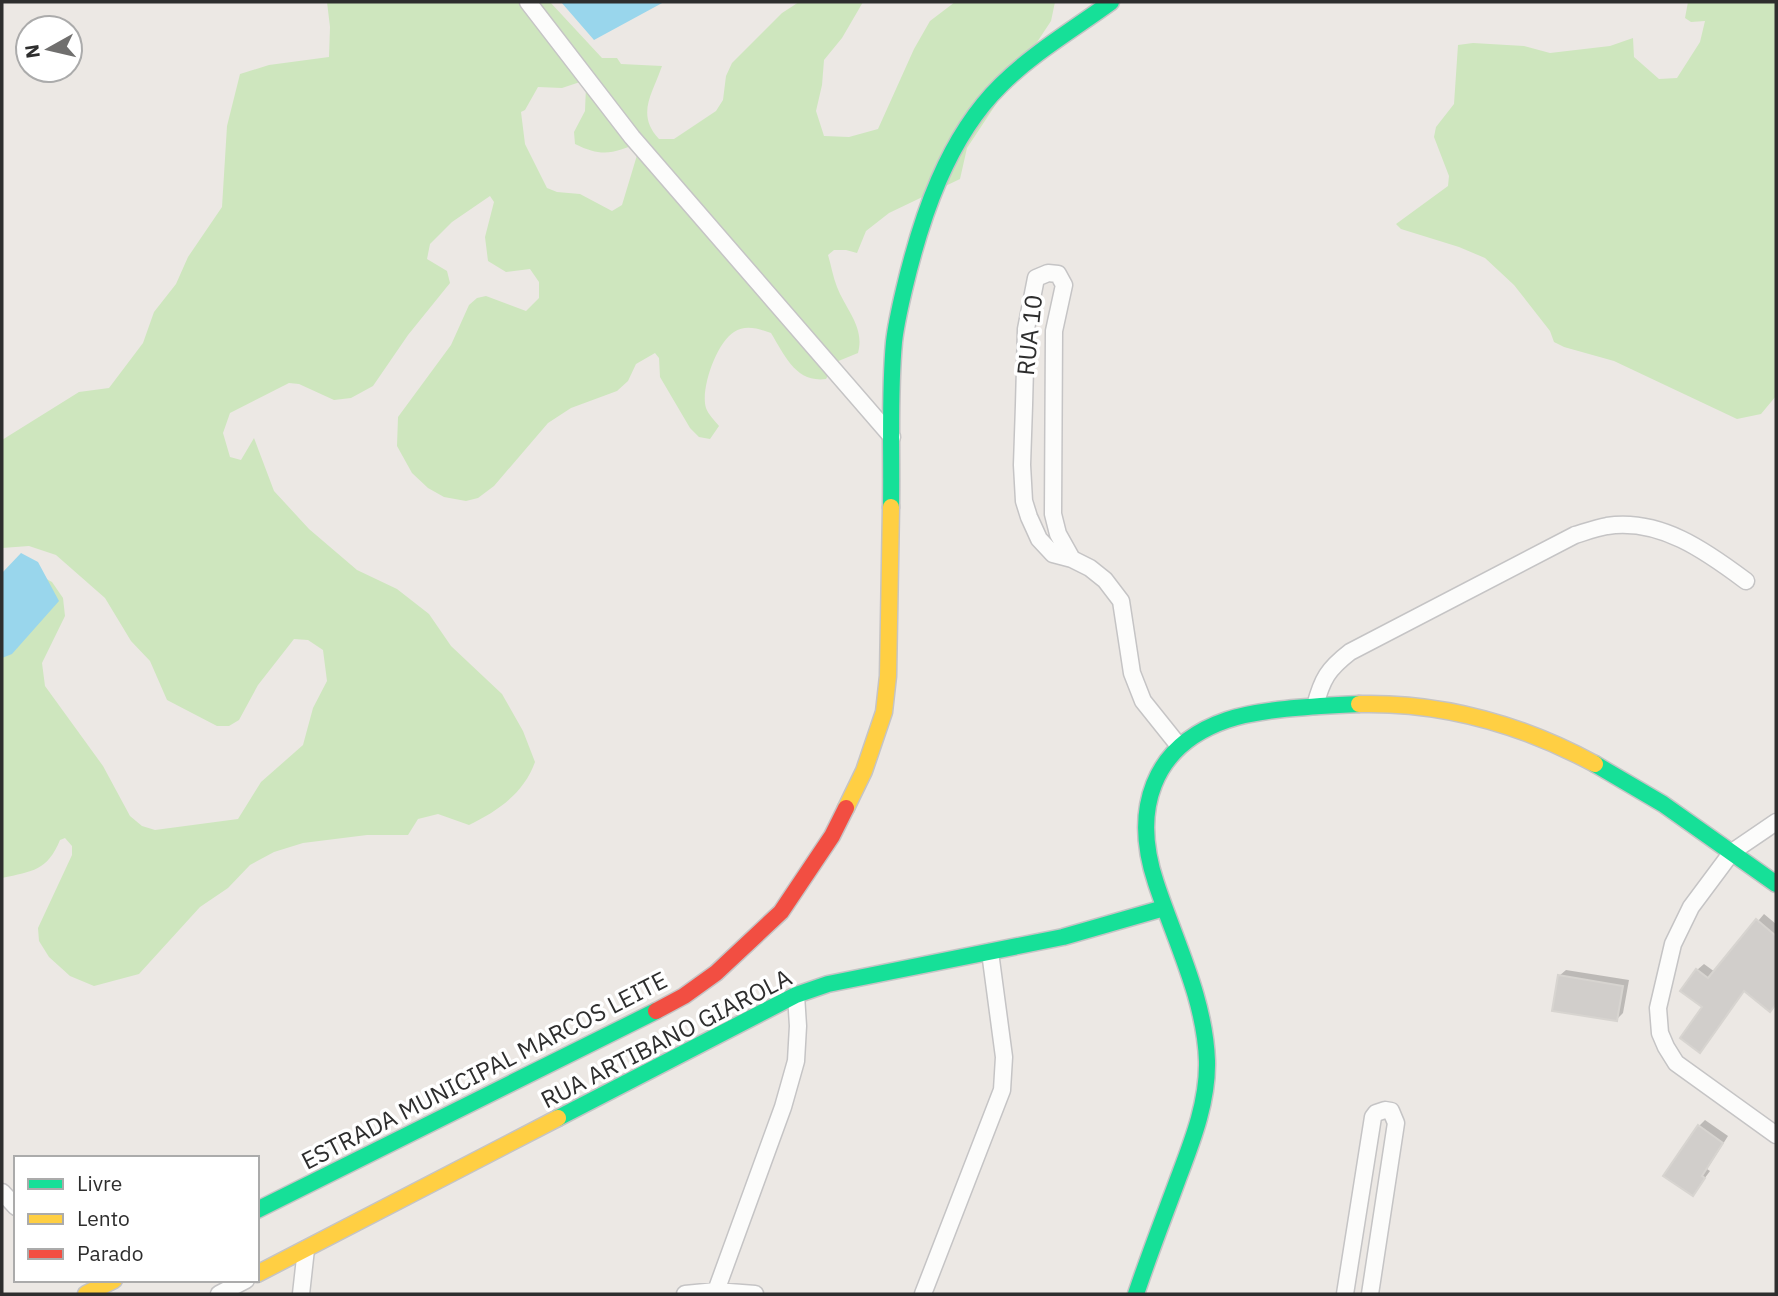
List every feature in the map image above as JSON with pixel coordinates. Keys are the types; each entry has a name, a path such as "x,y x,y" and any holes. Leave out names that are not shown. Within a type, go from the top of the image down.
{"street":[{"path":"528,2 632,137 892,437"},
{"name":"ESTRADA MUNICIPAL MARCOS LEITE","path":"259,1209 684,996 716,973 782,912 832,836 864,771 884,712 888,676 894,341 912,256 945,169 973,119 1000,86 1111,2"},
{"name":"RUA 10","path":"1072,559 1058,534 1053,514 1054,331 1064,285 1058,274 1048,273 1037,278 1027,329 1024,501 1039,539 1053,554 1072,559 1105,580 1121,601 1132,673 1143,701 1179,746"},
{"path":"1029,517 1053,514"},
{"path":"1315,706 1321,683 1332,666 1350,652 1575,535 1608,526 1636,526 1664,532 1708,553 1746,581"},
{"path":"1136,1294 1195,1129 1205,1087 1207,1048 1198,1003 1152,874 1146,843 1146,810 1156,778 1179,746 1200,732 1227,720 1315,706 1376,704 1451,710 1527,732 1577,752 1637,786 1776,884"},
{"path":"1776,821 1732,852 1691,906 1673,944 1658,1008 1660,1033 1676,1063 1776,1135"},
{"name":"RUA ARTIBANO GIAROLA","path":"259,1273 796,995 828,984 1063,937 1164,908"},
{"path":"923,1294 1002,1090 1004,1057 990,952"},
{"path":"716,1291 783,1107 796,1061 799,1026 796,995"},
{"path":"1345,1294 1373,1117 1385,1110 1391,1111 1396,1123 1370,1294"},
{"path":"2,1192 14,1205"},
{"path":"301,1294 306,1249"},
{"path":"87,1288 107,1282"},
{"path":"219,1294 242,1282"},
{"path":"685,1294 716,1291 755,1294"}],"green space":[{"path":"327,2 550,2 602,58 617,58 621,64 662,66 648,104 648,121 659,139 674,139 716,111 723,100 726,76 732,63 782,13 799,2 863,2 842,38 824,60 816,111 824,136 849,137 878,129 914,49 930,21 955,2 1055,2 1051,21 967,148 960,179 889,213 866,231 857,253 834,250 828,255 837,287 857,327 858,353 836,362 826,379 816,379 807,377 792,366 771,333 748,328 734,332 716,355 705,390 706,408 719,426 710,439 699,437 690,428 660,377 659,358 655,353 636,364 628,381 617,391 571,408 548,423 494,486 478,498 466,501 444,497 428,488 412,473 397,446 398,417 451,345 469,305 477,298 486,296 526,311 539,298 539,282 530,269 506,272 488,261 485,237 494,202 490,196 452,222 430,244 427,259 447,271 450,283 408,335 373,386 351,398 334,400 299,384 289,383 230,413 223,433 230,457 241,460 254,438 274,491 309,529 357,570 397,589 429,614 451,646 502,694 523,731 535,762 524,783 509,800 469,825 438,814 418,819 408,835 367,835 303,843 274,852 250,865 228,888 200,907 139,974 94,986 70,976 49,957 39,941 38,928 72,855 72,846 65,838 60,840 50,858 38,868 2,878 2,597 43,577 52,582 63,598 65,616 42,663 45,686 103,766 130,816 142,826 155,830 238,819 261,782 303,745 313,708 327,681 323,650 308,640 294,639 258,685 239,720 229,726 217,726 167,700 150,661 131,641 105,598 56,555 29,546 2,548 2,440 79,392 109,388 143,343 154,312 176,284 188,257 222,207 227,126 240,74 269,65 329,57","holes":["583,81 586,86 585,111 574,132 575,144 593,151 608,152 641,142 622,205 612,211 580,194 557,192 547,188 525,144 521,112 525,110 538,87 562,88"]},
{"path":"1688,2 1776,2 1776,396 1761,414 1737,419 1614,361 1554,342 1550,331 1514,285 1485,258 1401,229 1396,224 1448,186 1449,176 1434,137 1436,127 1454,104 1458,45 1473,43 1524,46 1550,53 1610,46 1633,38 1634,57 1659,79 1677,78 1700,42 1705,21 1691,22 1685,18"}],"water":[{"path":"561,2 664,2 594,40"},
{"path":"21,553 38,562 59,601 12,654 2,658 2,573"}],"building":[{"path":"1756,919 1776,936 1776,1004 1770,1012 1744,991 1700,1053 1680,1038 1702,1007 1680,991 1696,969 1708,978"},
{"path":"1558,975 1623,986 1617,1021 1552,1011"},
{"path":"1698,1125 1723,1143 1693,1196 1663,1176"}],"traffic: fast":[{"path":"891,507 895,335 911,263 939,180 965,129 1001,85 1040,52 1111,2"},
{"path":"1136,1294 1194,1136 1207,1076 1201,1015 1149,856 1146,831 1154,784 1165,764 1180,746 1227,720 1274,710 1359,704"},
{"path":"1595,764 1663,804 1776,884"},
{"path":"558,1118 796,995 828,984 1063,937 1164,908"},
{"path":"259,1209 656,1011"}],"traffic: slow":[{"path":"846,808 864,771 884,712 888,676 891,507"},
{"path":"1359,704 1421,707 1481,718 1539,737 1595,764"},
{"path":"259,1273 558,1118"},
{"path":"86,1294 110,1282"}],"traffic: jam":[{"path":"656,1011 684,996 716,973 781,912 832,836 846,808"}]}
